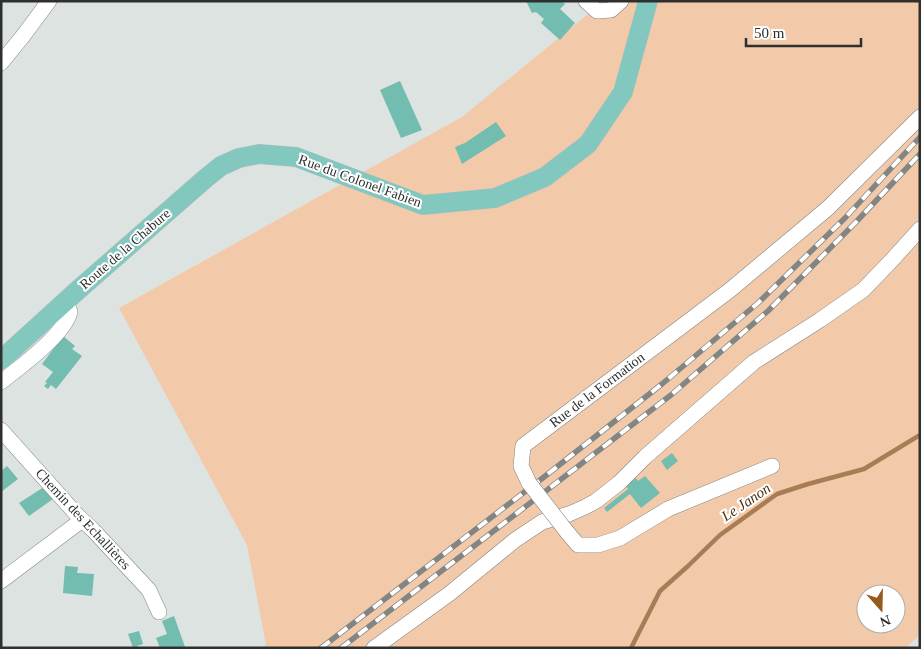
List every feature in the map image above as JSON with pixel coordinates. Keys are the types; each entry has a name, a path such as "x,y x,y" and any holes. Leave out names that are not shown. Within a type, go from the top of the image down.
{"main road":[{"name":"Rue du Colonel Fabien","path":"259,154 296,157 423,205 495,198 545,177 588,144 623,92 648,1"},
{"name":"Route de la Chabure","path":"1,360 221,166 238,158 259,154"}],"street":[{"path":"1,62 49,1"},
{"path":"586,1 597,11 611,10 621,1"},
{"name":"Rue de la Formation","path":"772,466 668,510 620,538 598,546 578,545 529,483 521,466 523,446 730,290 828,208 920,117"},
{"path":"374,648 450,594 515,540 542,522 570,514 596,501 619,483 645,457 754,362 863,290 920,229"},
{"path":"1,382 43,348 66,322 70,312 64,303"},
{"name":"Chemin des Echallières","path":"1,430 82,520 149,590 159,612"},
{"path":"1,581 82,520"}],"shaded area":[{"path":"604,1 920,1 920,635 905,648 264,648 266,645 247,545 119,308 462,117"}],"building":[{"path":"526,1 562,1 565,4 560,9 575,23 560,40 541,23 544,19 536,12 532,13"},
{"path":"400,81 422,130 401,138 380,90"},
{"path":"496,122 506,136 462,164 455,147 465,143"},
{"path":"63,336 75,346 72,349 82,356 56,389 51,385 48,389 44,386 47,383 45,382 53,372 42,364"},
{"path":"672,453 678,461 667,470 661,461"},
{"path":"7,466 18,479 1,492 1,471"},
{"path":"645,476 660,493 641,508 630,494 607,512 604,508 628,489 626,486 636,478 638,481"},
{"path":"44,487 53,499 29,516 19,503"},
{"path":"65,566 78,567 77,573 94,574 92,596 63,593"},
{"path":"174,616 185,647 160,648 156,638 167,634 162,621"},
{"path":"139,631 143,644 133,648 128,634"}],"waterway":[{"name":"Le Janon","path":"631,648 660,591 720,535 777,494 864,469 920,435"}],"railway":[{"path":"321,648 662,384 758,303 845,218 920,137"},
{"path":"341,648 671,395 768,311 920,154"}]}
